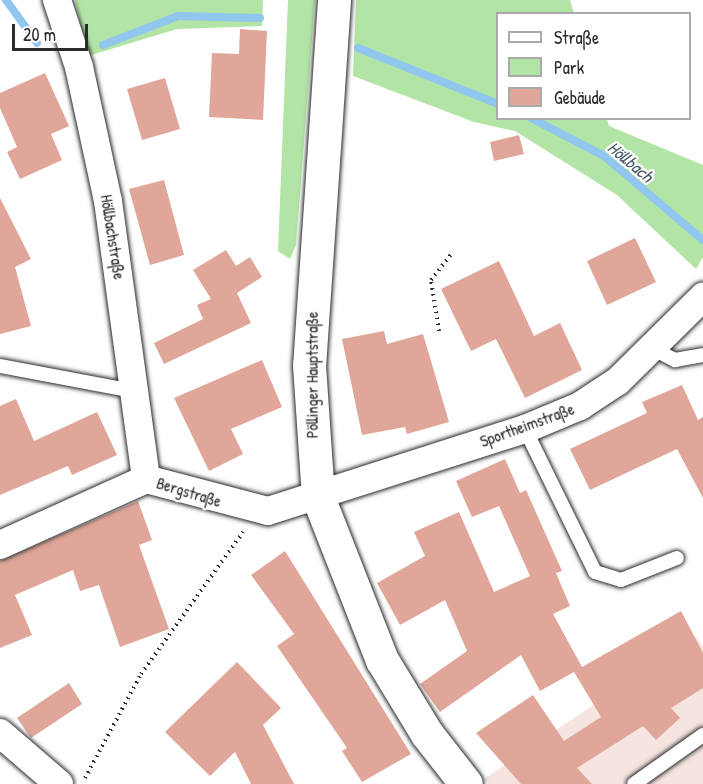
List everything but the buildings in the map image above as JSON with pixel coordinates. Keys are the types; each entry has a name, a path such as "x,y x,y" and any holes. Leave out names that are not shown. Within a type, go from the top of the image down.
{"street":[{"name":"Höllbachstraße","path":"57,0 99,154 146,479"},
{"name":"Pöllinger Hauptstraße","path":"334,0 309,365 318,496 382,660 427,734 466,784"},
{"name":"Sportheimstraße","path":"318,496 525,429 601,393 654,349 703,297"},
{"name":"Bergstraße","path":"0,545 146,479 257,511 318,496"},
{"path":"0,733 59,784"}],"lane":[{"path":"654,349 675,360 703,355"},
{"path":"0,366 134,391"},
{"path":"525,429 594,573 621,580 677,558"},
{"path":"634,784 703,735"}],"path":[{"path":"439,331 431,280 452,253"},
{"path":"82,784 141,674 257,511"}],"shaded area":[{"path":"695,636 703,647 703,784 489,784 484,779"}],"green space":[{"path":"75,0 263,0 262,26 177,29 88,56"},
{"path":"288,0 315,0 296,245 290,259 278,251"},
{"path":"356,0 570,0 574,12 496,12 496,120 607,120 609,126 703,165 703,257 696,269 617,195 515,131 474,122 353,76"}],"waterway":[{"name":"Höllbach","path":"6,0 37,43"},
{"name":"Höllbach","path":"103,45 178,16 260,18"},
{"name":"Höllbach","path":"358,48 496,103"},
{"name":"Höllbach","path":"535,120 604,156 703,240"}]}
